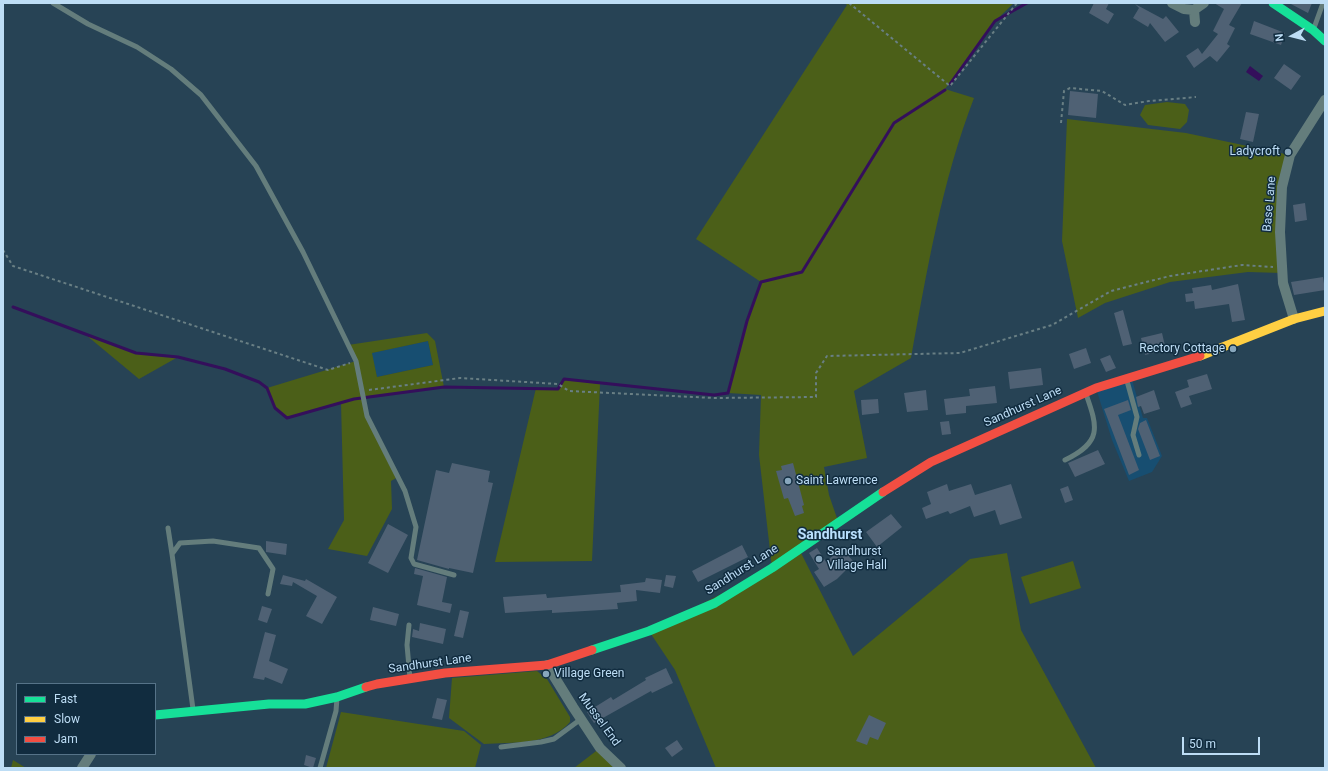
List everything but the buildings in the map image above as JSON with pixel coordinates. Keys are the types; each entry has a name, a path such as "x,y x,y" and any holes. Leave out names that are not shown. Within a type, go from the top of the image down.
{"street":[{"path":"1172,3 1184,9 1194,10 1204,3"},
{"path":"1273,3 1313,30 1325,41"},
{"path":"1194,10 1195,22"},
{"name":"Base Lane","path":"1294,319 1283,283 1280,232 1282,187 1290,155 1325,100"},
{"name":"Sandhurst Lane","path":"156,715 193,710 269,704 305,704 337,697 377,684 445,673 548,665 649,631 715,603 772,568 869,501 931,462 1085,393 1126,378 1201,356 1294,319 1325,311"},
{"name":"Mussel End","path":"548,665 600,748 621,768"},
{"path":"82,768 90,755"}],"lane":[{"path":"53,3 88,24 137,47 171,69 201,95 256,166 303,252 356,361 367,416 405,491 416,527 410,558 414,564 454,575"},
{"path":"1313,30 1323,3"},
{"path":"1126,378 1137,417 1133,435 1139,455"},
{"path":"1065,460 1082,451 1090,444 1095,420 1085,393"},
{"path":"168,528 193,710"},
{"path":"172,554 180,543 213,540 259,548 273,569 268,594"},
{"path":"409,625 407,645 411,679"},
{"path":"320,768 336,711 337,697"},
{"path":"501,747 554,739 581,719"}],"path":[{"path":"849,3 950,86 1017,3"},
{"path":"1061,123 1064,91 1070,88 1102,91 1125,105 1149,100 1196,97"},
{"path":"3,250 14,266 328,370 356,361"},
{"path":"363,390 460,378 558,384 569,391 714,398 816,398 816,373 827,356 960,353 1052,324 1111,291 1170,276 1242,265 1282,267"}],"shaded area":[{"path":"1250,66 1263,76 1259,81 1246,72"},
{"path":"428,341 433,365 377,377 371,353"},
{"path":"1131,376 1143,418 1147,418 1162,456 1152,472 1129,481 1112,440 1096,388"}],"green space":[{"path":"844,3 1014,3 995,21 945,89 974,98 953,161 936,226 911,358 854,391 867,458 824,467 829,495 838,521 799,549 853,656 970,559 1007,553 1021,630 1096,768 716,768 675,670 649,631 772,568 759,455 761,395 728,393 747,321 761,282 696,239 847,5"},
{"path":"1167,102 1185,104 1189,110 1187,122 1180,129 1148,125 1140,115 1145,105"},
{"path":"1067,119 1186,133 1290,155 1282,187 1282,273 1248,272 1170,282 1105,303 1078,318 1062,241"},
{"path":"427,333 435,341 444,387 365,398 367,416 398,477 391,481 392,509 367,556 328,549 344,520 341,403 287,418 275,408 267,388 356,361 348,345","holes":["428,341 433,365 377,377 372,353"]},
{"path":"86,335 136,353 178,357 139,379"},
{"path":"564,379 600,384 592,561 495,562 536,388 558,389"},
{"path":"1073,561 1081,588 1030,604 1021,577"},
{"path":"537,671 547,679 570,717 570,722 561,730 552,735 530,741 484,744 449,718 452,678"},
{"path":"341,712 464,731 481,745 475,768 326,768"},
{"path":"600,748 621,768 574,768"},
{"path":"13,760 26,768 11,768"}],"waterway":[{"path":"950,84 995,21 1027,3"},
{"path":"13,307 136,353 178,357 225,369 259,382 267,388 275,408 287,418 354,399 444,387 558,389 564,379 714,395 728,393 747,321 761,282 802,272 894,123 945,90"}],"traffic: fast":[{"path":"1273,3 1313,30 1325,41"},
{"path":"592,650 649,631 715,603 772,568 883,492"},
{"path":"156,715 269,704 305,704 337,697 366,687"}],"traffic: slow":[{"path":"1200,356 1294,319 1325,311"}],"traffic: jam":[{"path":"883,492 931,462 1096,388 1200,356"},
{"path":"366,687 445,673 547,665 592,650"}],"place":[{"name":"Ladycroft","path":"1288,152"},
{"name":"Rectory Cottage","path":"1233,349"},
{"name":"Saint Lawrence","path":"788,481"},
{"name":"Sandhurst Village Hall","path":"819,559"},
{"name":"Village Green","path":"546,674"}],"district":[{"name":"Sandhurst","path":"830,535"}]}
